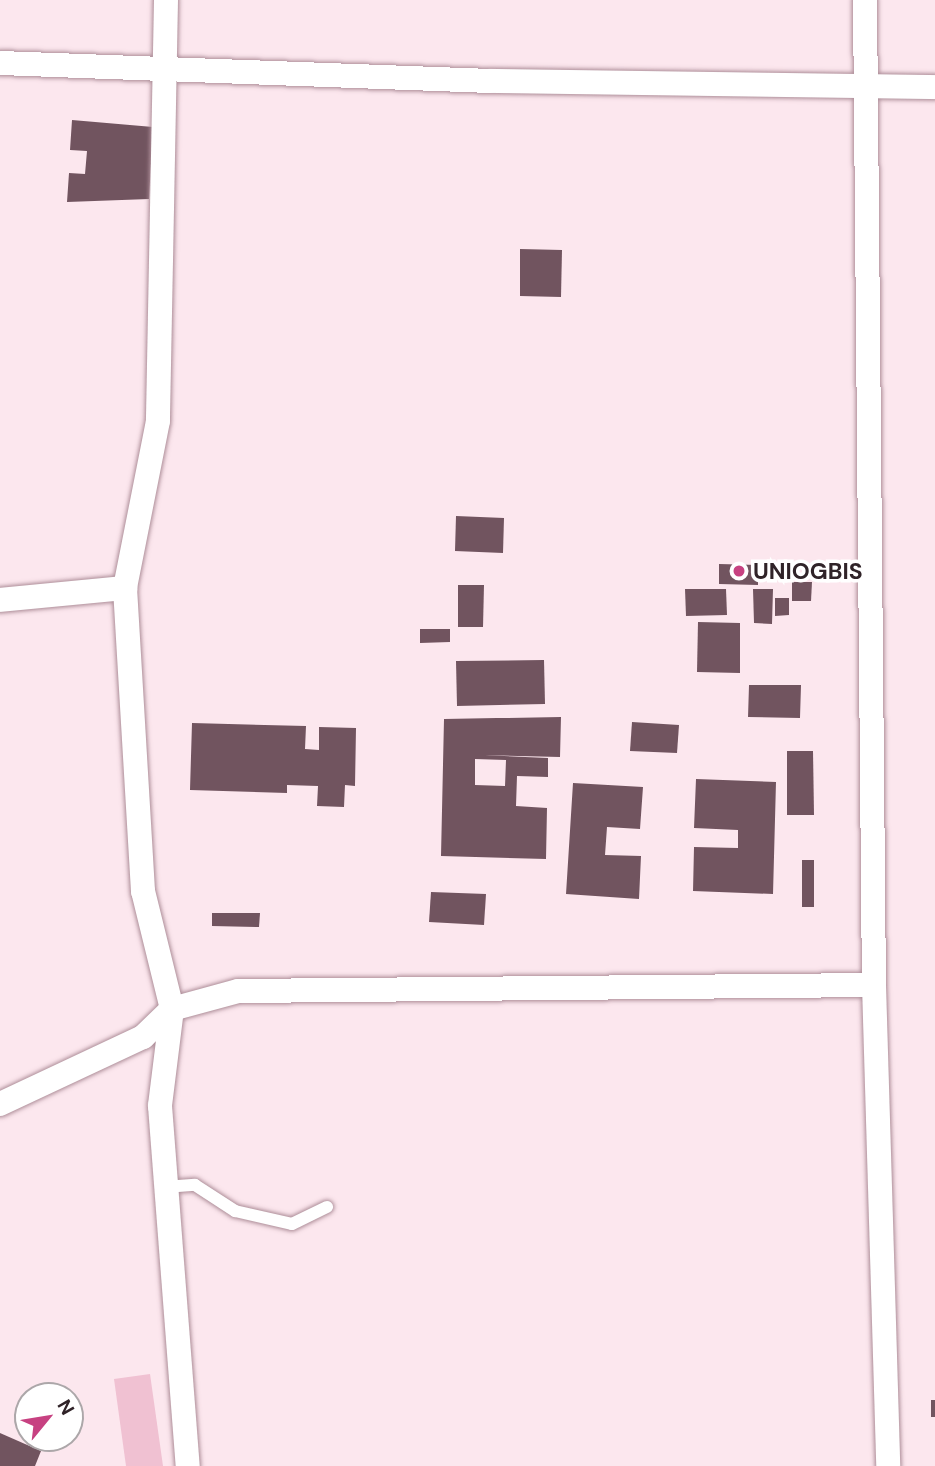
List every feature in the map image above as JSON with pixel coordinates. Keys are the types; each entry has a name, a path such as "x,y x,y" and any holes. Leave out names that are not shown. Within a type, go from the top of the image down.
{"street":[{"path":"166,0 168,66 158,421 125,588 143,891 172,1009 160,1107 163,1187 188,1466"},
{"path":"866,0 874,985 888,1466"},
{"path":"0,63 168,66 866,91 935,87"},
{"path":"0,600 125,588"},
{"path":"0,1104 143,1037 172,1009 238,991 874,985"}],"lane":[{"path":"163,1187 195,1185 235,1211 292,1224 327,1207"}],"shaded area":[{"path":"150,1374 163,1466 126,1466 114,1379"}],"building":[{"path":"72,120 153,127 149,199 67,202 69,173 85,174 87,151 70,150"},
{"path":"520,249 562,250 561,297 520,296"},
{"path":"456,516 504,518 503,553 455,551"},
{"path":"719,564 758,565 758,585 719,584"},
{"path":"792,582 812,582 811,601 792,601"},
{"path":"458,585 484,585 483,627 458,627"},
{"path":"685,589 726,589 727,615 686,616"},
{"path":"753,589 773,589 772,624 754,623"},
{"path":"775,598 789,598 789,615 775,616"},
{"path":"698,622 740,623 740,673 697,672"},
{"path":"420,629 450,629 450,642 420,643"},
{"path":"544,660 545,704 457,706 456,661"},
{"path":"749,685 801,685 800,718 748,717"},
{"path":"561,717 560,757 479,755 548,758 548,777 517,776 516,806 547,808 546,859 441,856 444,719","holes":["475,759 506,760 505,786 475,785"]},
{"path":"632,722 679,725 677,753 630,751"},
{"path":"192,723 306,726 305,749 319,750 319,727 356,728 355,786 345,785 344,807 317,806 318,786 287,785 287,793 190,790"},
{"path":"787,751 813,751 814,815 787,815"},
{"path":"696,779 776,782 773,894 693,891 694,847 738,848 738,830 694,828"},
{"path":"573,783 643,787 640,829 607,827 605,855 641,856 639,899 566,894"},
{"path":"802,860 814,860 814,907 802,907"},
{"path":"431,892 486,894 484,925 429,922"},
{"path":"212,913 260,913 259,927 212,926"},
{"path":"931,1400 935,1400 935,1417 931,1417"},
{"path":"0,1433 14,1439 14,1452 41,1452 35,1466 0,1466"}],"place":[{"name":"UNIOGBIS","path":"739,571"}]}
